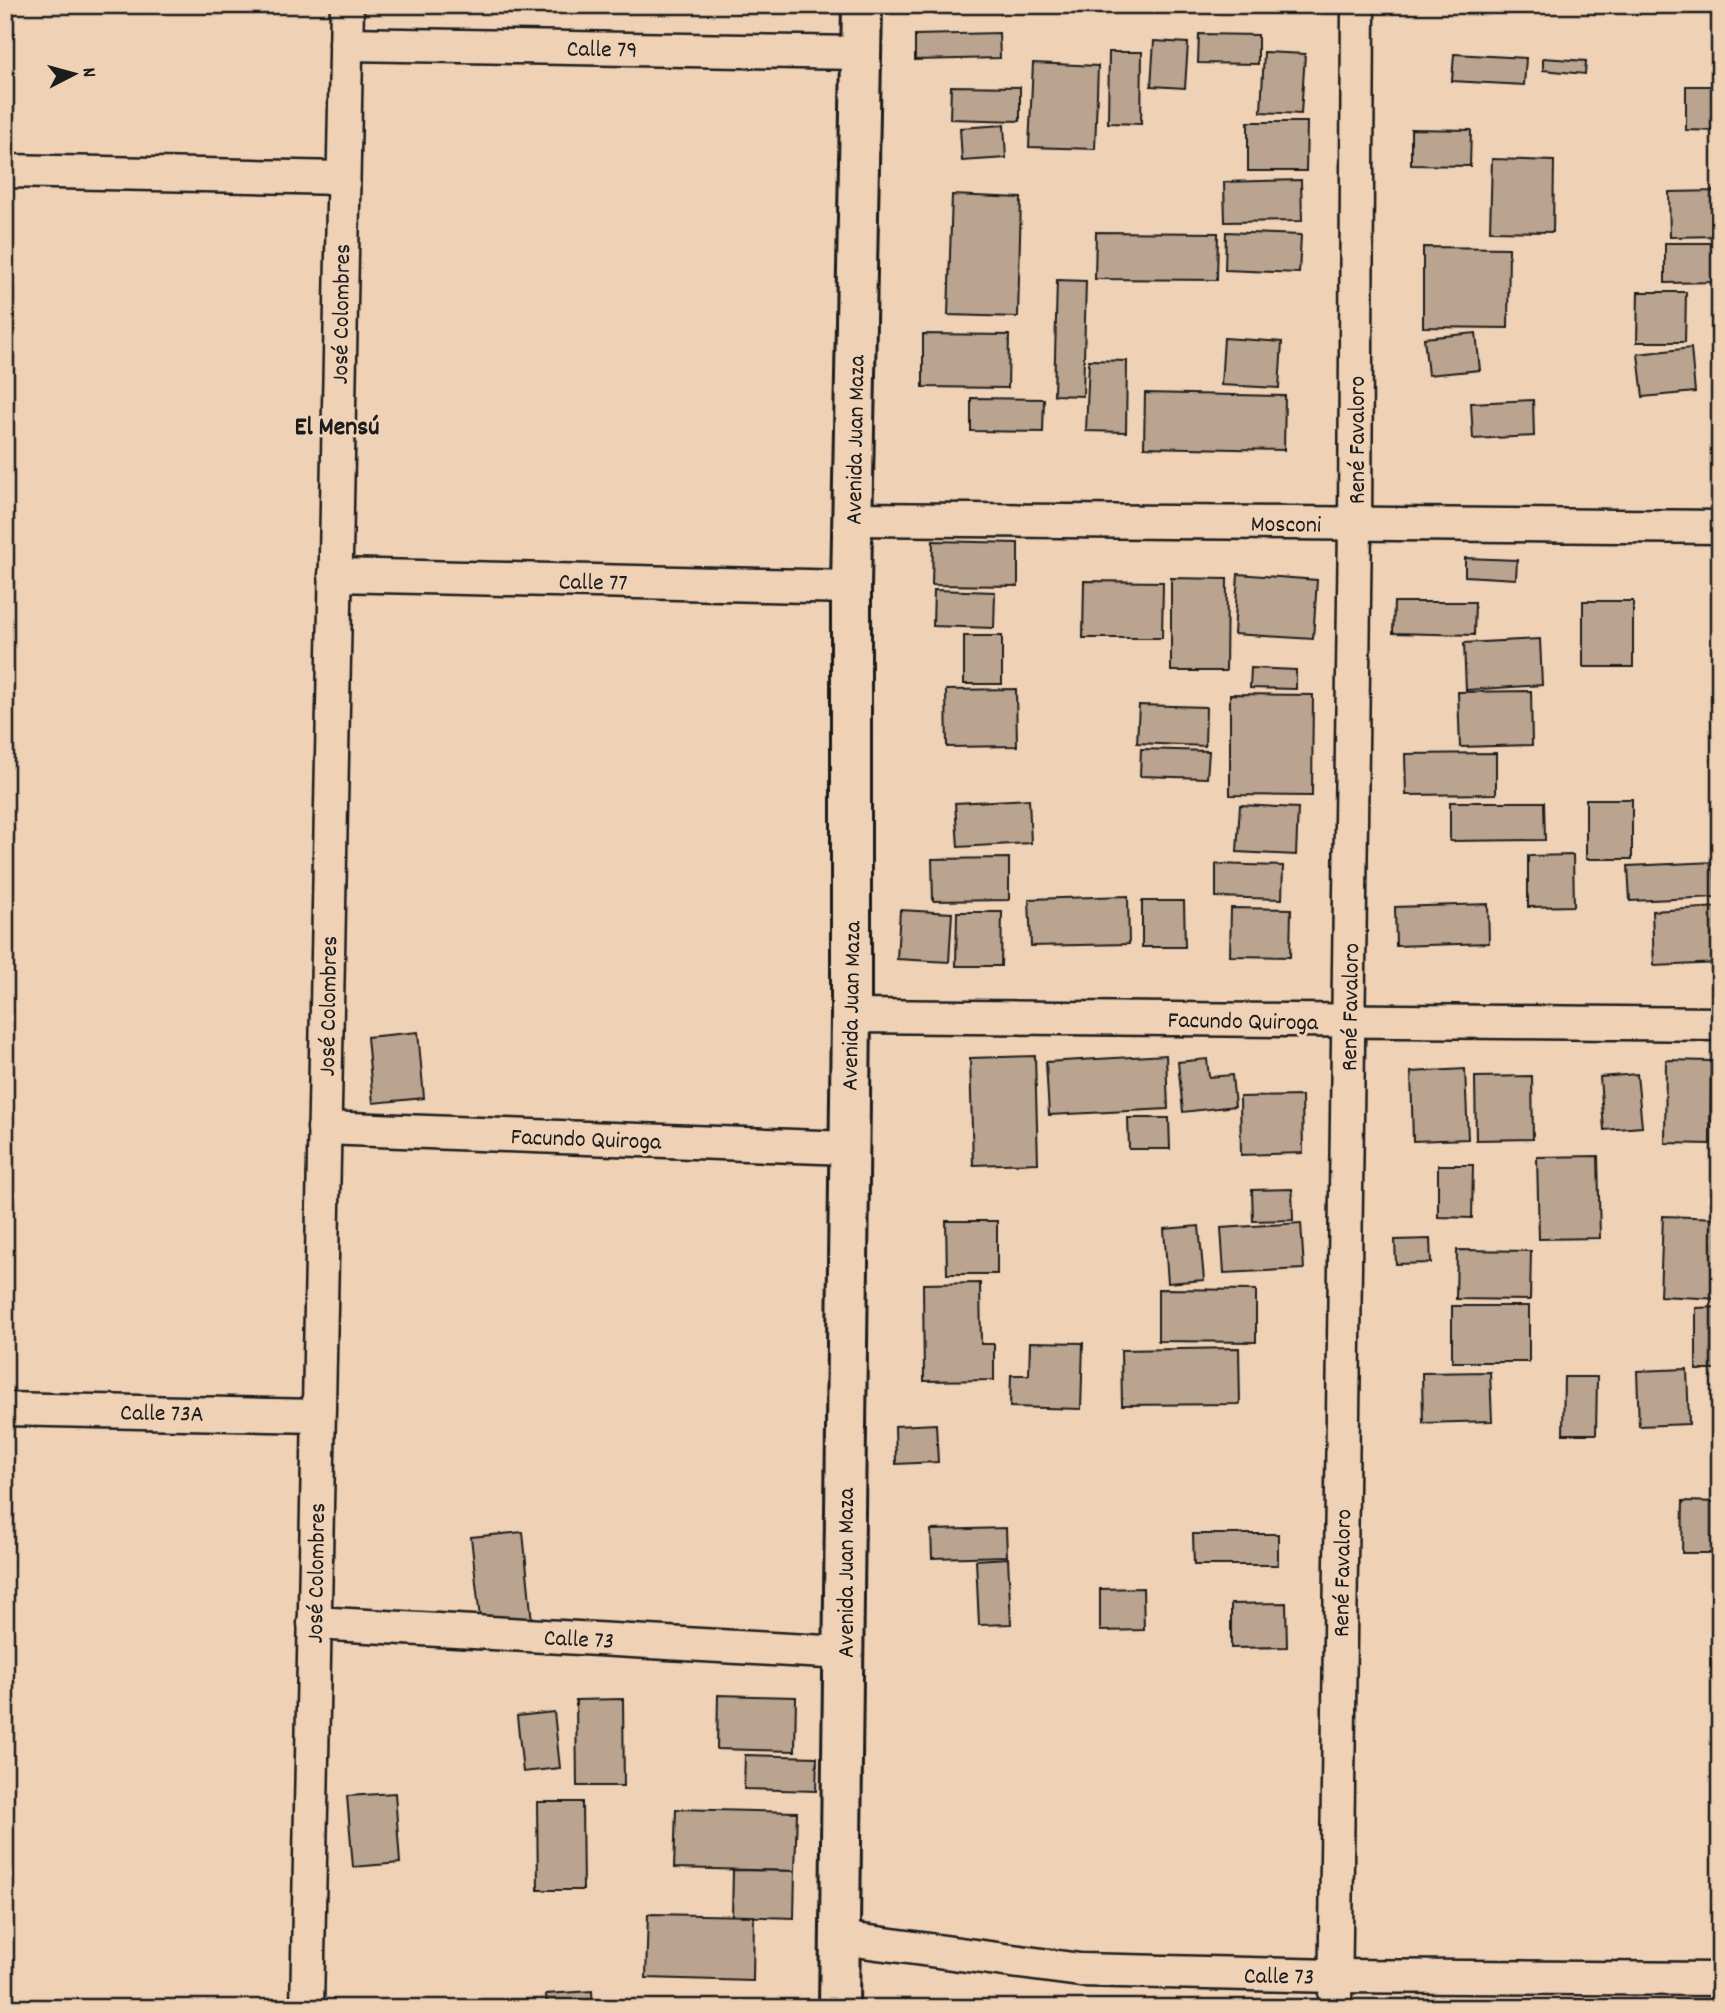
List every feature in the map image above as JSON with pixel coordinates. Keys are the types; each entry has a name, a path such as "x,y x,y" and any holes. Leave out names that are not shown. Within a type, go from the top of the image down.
{"main road":[{"name":"Avenida Juan Maza","path":"839,2008 851,1016 851,587 862,5"}],"street":[{"name":"José Colombres","path":"307,2008 346,5"},
{"name":"René Favaloro","path":"1335,2008 1355,524 1358,5"},
{"name":"Calle 79","path":"346,44 859,53"},
{"path":"5,171 343,178"},
{"name":"Mosconi","path":"853,519 1720,527"},
{"name":"Calle 77","path":"335,575 851,587"},
{"name":"Facundo Quiroga","path":"851,1016 1720,1024"},
{"name":"Facundo Quiroga","path":"324,1128 848,1148"},
{"name":"Calle 73A","path":"5,1409 318,1416"},
{"name":"Calle 73","path":"314,1623 844,1653"},
{"name":"Calle 73","path":"840,1938 1080,1970 1335,1976 1720,1979"}],"building":[{"path":"999,33 1000,58 915,60 915,35"},
{"path":"1199,34 1258,35 1258,64 1198,63"},
{"path":"1154,41 1188,43 1185,88 1151,86"},
{"path":"1109,52 1142,52 1141,124 1108,123"},
{"path":"1264,52 1305,54 1301,114 1261,112"},
{"path":"1454,54 1526,58 1524,85 1452,81"},
{"path":"1543,58 1586,61 1585,74 1543,70"},
{"path":"1033,63 1098,66 1095,149 1029,147"},
{"path":"951,86 1020,87 1020,121 950,119"},
{"path":"1686,86 1720,86 1720,131 1686,130"},
{"path":"1248,122 1307,122 1306,171 1248,171"},
{"path":"1004,125 1006,158 962,161 960,128"},
{"path":"1411,129 1471,130 1470,166 1411,165"},
{"path":"1492,159 1554,161 1553,232 1490,231"},
{"path":"1301,180 1302,221 1225,222 1224,182"},
{"path":"1720,191 1720,236 1670,237 1669,192"},
{"path":"952,195 1021,198 1018,317 948,315"},
{"path":"1096,232 1218,233 1217,280 1095,279"},
{"path":"1226,232 1301,235 1299,273 1225,270"},
{"path":"1665,243 1720,243 1720,282 1665,283"},
{"path":"1423,247 1509,248 1508,328 1423,327"},
{"path":"1057,280 1086,281 1083,396 1054,395"},
{"path":"1638,292 1686,292 1685,342 1637,342"},
{"path":"1476,333 1480,370 1428,375 1424,338"},
{"path":"923,334 1009,335 1008,388 923,387"},
{"path":"1224,338 1282,342 1279,388 1221,385"},
{"path":"1691,348 1695,392 1643,397 1638,354"},
{"path":"1089,360 1127,361 1126,432 1086,431"},
{"path":"1145,393 1285,396 1284,450 1144,447"},
{"path":"971,398 1044,399 1043,432 971,431"},
{"path":"1533,400 1534,436 1473,439 1471,403"},
{"path":"933,541 1018,543 1018,586 932,585"},
{"path":"1465,558 1517,560 1516,579 1465,576"},
{"path":"1238,574 1317,580 1313,639 1234,634"},
{"path":"1171,578 1227,579 1226,671 1171,671"},
{"path":"1084,581 1163,582 1162,638 1083,638"},
{"path":"934,590 995,592 994,628 933,626"},
{"path":"1583,601 1633,601 1633,667 1583,667"},
{"path":"1394,602 1475,602 1474,635 1393,633"},
{"path":"964,636 1002,636 1002,684 964,684"},
{"path":"1540,639 1542,685 1466,690 1464,643"},
{"path":"1251,668 1296,670 1296,689 1250,688"},
{"path":"1016,689 1017,746 947,747 946,690"},
{"path":"1531,691 1532,745 1460,747 1458,692"},
{"path":"1230,694 1313,695 1312,796 1230,795"},
{"path":"1139,705 1206,707 1205,746 1137,743"},
{"path":"1141,749 1209,751 1207,778 1140,776"},
{"path":"1496,753 1496,794 1406,795 1405,754"},
{"path":"1029,799 1031,843 958,847 955,803"},
{"path":"1586,799 1632,799 1632,859 1586,859"},
{"path":"1450,802 1544,802 1545,840 1450,841"},
{"path":"1240,805 1298,808 1296,855 1237,852"},
{"path":"1573,855 1574,906 1528,907 1528,856"},
{"path":"1009,858 1009,900 933,901 932,859"},
{"path":"1714,862 1716,897 1630,901 1628,866"},
{"path":"1216,864 1283,866 1282,899 1216,897"},
{"path":"1128,896 1129,944 1031,946 1029,899"},
{"path":"1142,901 1184,901 1185,947 1142,947"},
{"path":"1488,904 1489,943 1396,946 1395,907"},
{"path":"1720,907 1720,963 1654,966 1652,911"},
{"path":"1231,908 1291,909 1290,957 1230,956"},
{"path":"900,910 952,913 949,962 897,959"},
{"path":"957,912 1002,912 1001,966 956,966"},
{"path":"418,1032 424,1098 373,1103 367,1037"},
{"path":"1166,1055 1168,1109 1049,1115 1046,1062"},
{"path":"1035,1056 1038,1163 973,1165 970,1058"},
{"path":"1207,1059 1209,1077 1232,1075 1235,1106 1183,1112 1178,1062"},
{"path":"1666,1060 1711,1061 1710,1144 1665,1143"},
{"path":"1465,1069 1468,1139 1413,1141 1411,1072"},
{"path":"1637,1074 1642,1127 1604,1130 1600,1077"},
{"path":"1532,1076 1533,1139 1476,1140 1475,1077"},
{"path":"1302,1096 1303,1153 1241,1155 1240,1097"},
{"path":"1128,1118 1169,1118 1170,1149 1129,1149"},
{"path":"1598,1156 1600,1238 1539,1239 1537,1157"},
{"path":"1438,1165 1473,1165 1472,1218 1438,1217"},
{"path":"1292,1189 1293,1220 1253,1221 1252,1190"},
{"path":"1663,1216 1720,1218 1720,1299 1660,1296"},
{"path":"946,1221 997,1221 997,1274 947,1274"},
{"path":"1301,1223 1304,1269 1224,1273 1221,1228"},
{"path":"1199,1226 1204,1280 1168,1283 1164,1229"},
{"path":"1430,1239 1431,1263 1396,1264 1395,1240"},
{"path":"1457,1250 1531,1251 1530,1300 1456,1299"},
{"path":"980,1283 981,1344 994,1344 994,1380 924,1381 923,1284"},
{"path":"1158,1289 1256,1290 1256,1342 1158,1341"},
{"path":"1452,1306 1529,1306 1529,1362 1452,1362"},
{"path":"1720,1307 1720,1370 1696,1370 1696,1308"},
{"path":"1030,1342 1083,1343 1081,1409 1010,1407 1011,1375 1029,1375"},
{"path":"1239,1348 1240,1404 1122,1405 1121,1350"},
{"path":"1687,1369 1689,1424 1639,1426 1637,1371"},
{"path":"1490,1372 1492,1421 1423,1423 1422,1373"},
{"path":"1564,1377 1597,1377 1596,1434 1563,1434"},
{"path":"936,1424 938,1462 896,1464 895,1426"},
{"path":"1683,1501 1720,1502 1720,1553 1682,1553"},
{"path":"1006,1528 1007,1556 932,1558 931,1530"},
{"path":"523,1532 532,1622 481,1628 471,1537"},
{"path":"1193,1534 1278,1534 1278,1565 1194,1565"},
{"path":"1008,1558 1011,1624 979,1625 976,1560"},
{"path":"1143,1588 1144,1630 1100,1631 1100,1589"},
{"path":"1286,1603 1287,1647 1231,1648 1231,1604"},
{"path":"718,1695 796,1697 795,1751 717,1749"},
{"path":"623,1699 624,1786 577,1786 576,1700"},
{"path":"554,1712 560,1768 523,1772 517,1716"},
{"path":"745,1755 817,1757 816,1791 744,1789"},
{"path":"395,1793 400,1863 353,1867 347,1796"},
{"path":"537,1802 582,1802 583,1890 538,1890"},
{"path":"676,1809 797,1812 795,1871 674,1868"},
{"path":"733,1870 795,1871 794,1918 732,1916"},
{"path":"648,1914 754,1916 753,1981 646,1978"},
{"path":"592,1991 593,2008 547,2008 546,1994"}],"district":[{"name":"El Mensú","path":"337,425"}]}
